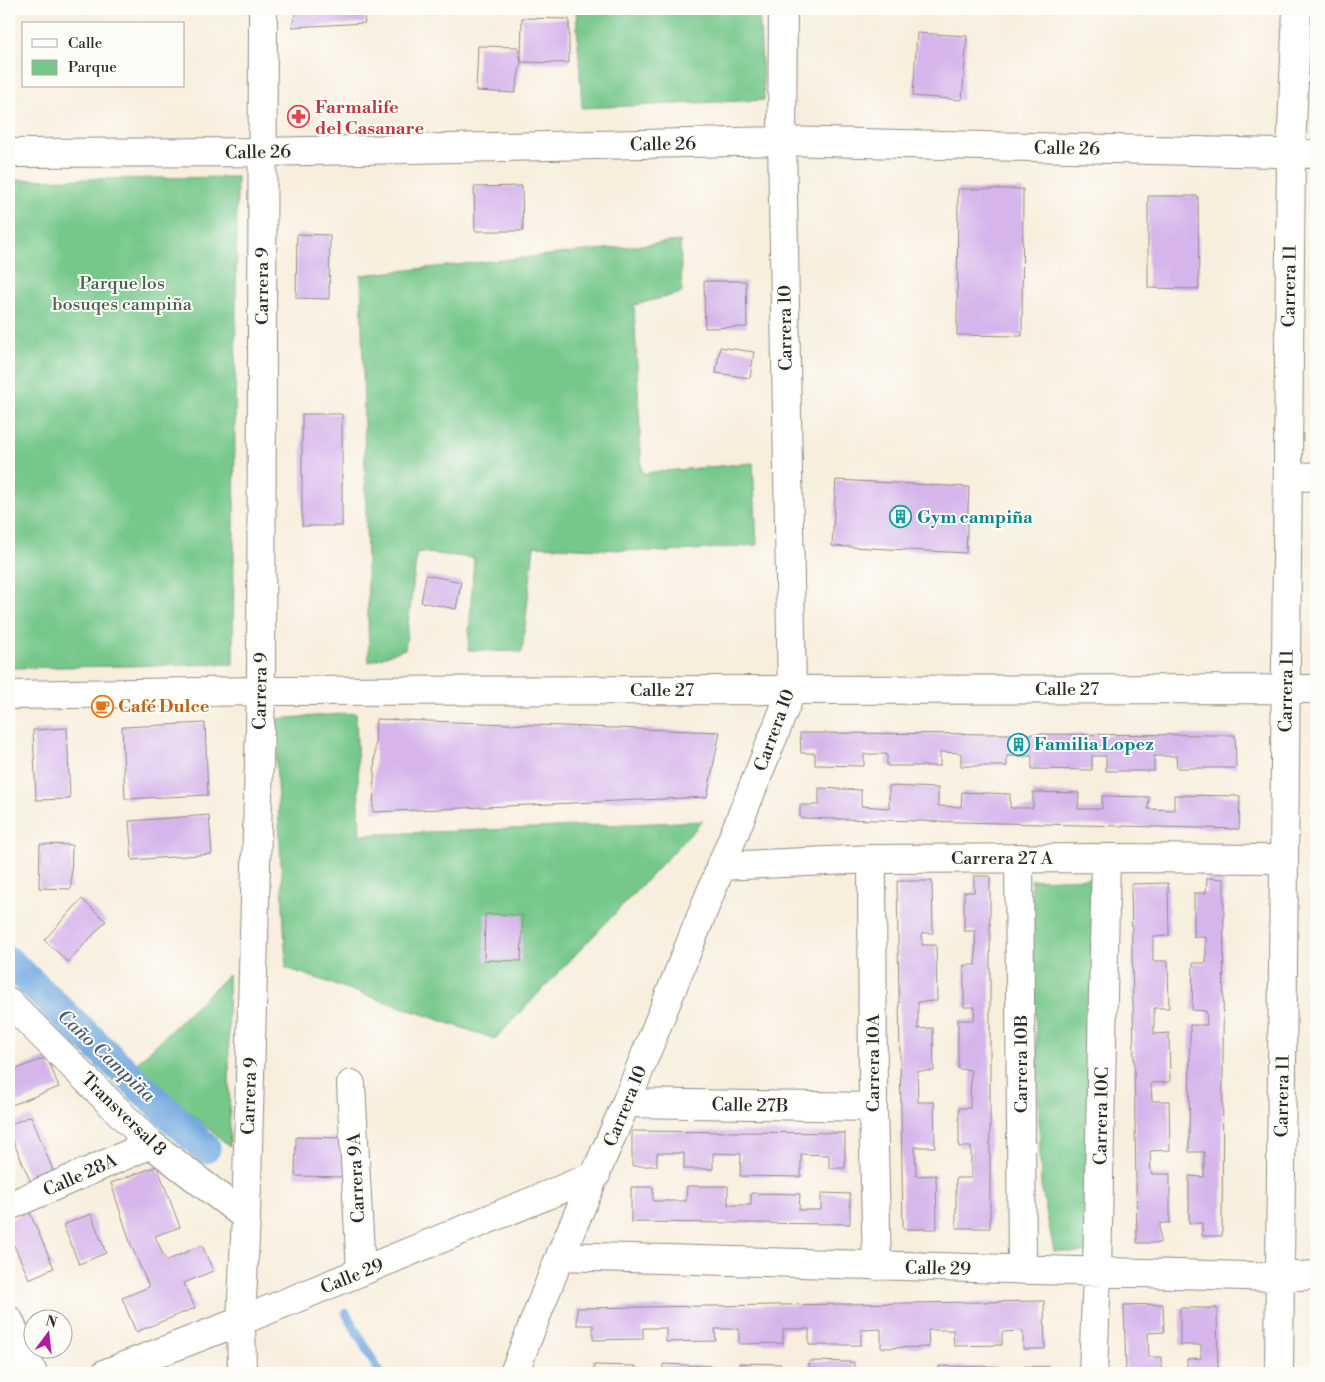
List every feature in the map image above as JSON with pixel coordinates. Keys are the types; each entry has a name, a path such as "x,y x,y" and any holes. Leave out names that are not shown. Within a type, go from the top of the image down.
{"street":[{"name":"Carrera 9","path":"242,1373 241,1321 246,1216 261,691 263,9"},
{"name":"Carrera 10","path":"514,1373 560,1256 626,1103 792,690 782,142 783,9"},
{"name":"Carrera 11","path":"1279,1373 1288,476 1303,154 1297,9"},
{"name":"Calle 26","path":"9,153 262,152 782,142 1303,154"},
{"path":"1288,476 1316,477"},
{"name":"Calle 27","path":"9,695 261,691 1316,689"},
{"name":"Carrera 10B","path":"1019,858 1022,1269"},
{"name":"Carrera 10C","path":"1093,1373 1106,858"},
{"name":"Carrera 27 A","path":"720,866 872,859 1284,859"},
{"name":"Carrera 10A","path":"872,859 873,1107 877,1266"},
{"name":"Transversal 8","path":"10,1002 151,1144 246,1216"},
{"name":"Carrera 9A","path":"351,1084 361,1272"},
{"name":"Calle 27B","path":"626,1103 873,1107"},
{"name":"Calle 28A","path":"9,1206 151,1144"},
{"name":"Calle 29","path":"106,1373 241,1321 596,1174"},
{"name":"Calle 29","path":"560,1256 1280,1277 1316,1275"},
{"path":"9,1320 33,1373"}],"green space":[{"path":"576,9 759,9 764,100 582,108"},
{"name":"Parque los bosuqes campiña","path":"237,177 233,664 9,668 9,180"},
{"path":"680,241 682,293 634,305 642,473 753,463 757,545 666,552 534,546 522,652 468,650 474,558 417,552 405,649 369,662 361,275"},
{"path":"356,713 360,835 703,821 495,1039 286,968 274,719"},
{"path":"1095,878 1088,1253 1054,1251 1041,1185 1031,880"},
{"path":"228,975 230,1147 135,1065"}],"building":[{"path":"296,9 362,9 365,23 292,27"},
{"path":"522,18 569,19 569,63 521,62"},
{"path":"917,33 967,36 962,100 913,96"},
{"path":"478,46 518,47 521,62 515,93 476,91"},
{"path":"522,186 523,231 475,231 474,187"},
{"path":"958,189 1023,189 1022,336 957,335"},
{"path":"1148,196 1198,196 1199,289 1148,288"},
{"path":"297,234 330,235 329,299 296,298"},
{"path":"704,281 746,281 747,327 705,328"},
{"path":"720,347 754,352 750,378 716,373"},
{"path":"302,414 342,414 342,526 302,526"},
{"name":"Gym campiña","path":"836,480 969,487 966,553 832,546"},
{"path":"426,575 461,582 456,609 421,602"},
{"path":"376,719 720,732 707,797 373,812"},
{"path":"205,723 208,795 125,799 122,727"},
{"path":"67,728 70,799 36,800 33,730"},
{"name":"Familia Lopez","path":"800,733 1235,735 1236,768 1177,768 1176,756 1154,756 1154,771 1106,771 1106,756 1092,756 1092,770 1032,769 1032,756 1007,756 1007,766 961,766 961,753 940,752 940,766 887,766 887,754 864,754 864,766 815,765 815,753 801,753"},
{"path":"889,786 938,788 938,806 961,807 962,792 1010,794 1010,808 1033,808 1033,792 1079,793 1078,809 1102,809 1102,796 1149,797 1148,809 1174,810 1174,795 1240,796 1239,829 800,818 800,805 819,805 819,788 861,790 861,806 889,808"},
{"path":"209,815 212,854 132,860 129,821"},
{"path":"40,844 72,845 71,889 39,888"},
{"path":"974,876 990,876 990,1228 956,1228 956,1178 971,1178 971,1147 959,1147 959,1108 970,1108 971,1070 958,1069 958,1020 974,1020 975,1007 964,1007 964,965 976,965 975,931 964,931 964,892 974,892"},
{"path":"1207,878 1224,879 1222,1236 1202,1236 1202,1223 1189,1223 1189,1176 1204,1177 1204,1152 1189,1152 1190,1025 1207,1025 1206,1011 1192,1010 1193,963 1206,963 1206,937 1194,937 1194,893 1206,893"},
{"path":"897,881 932,881 933,933 922,933 922,945 936,945 937,1001 918,1002 918,1029 933,1028 934,1071 917,1071 918,1102 934,1102 935,1147 915,1147 916,1176 936,1175 937,1229 903,1229"},
{"path":"1168,883 1169,936 1153,937 1153,961 1168,961 1169,1008 1154,1008 1154,1034 1169,1033 1170,1082 1151,1083 1152,1101 1169,1101 1170,1150 1150,1151 1151,1174 1170,1174 1170,1223 1160,1223 1160,1243 1137,1243 1131,884"},
{"path":"82,899 106,921 68,962 44,940"},
{"path":"485,914 523,915 521,961 484,960"},
{"path":"47,1057 59,1087 9,1106 9,1072"},
{"path":"31,1116 57,1180 34,1190 9,1131 9,1125"},
{"path":"632,1131 845,1133 845,1168 829,1168 829,1155 801,1154 801,1177 740,1176 741,1154 713,1153 713,1169 684,1169 684,1153 657,1153 657,1166 632,1166"},
{"path":"296,1137 346,1138 346,1177 295,1176"},
{"path":"157,1166 180,1227 155,1236 166,1261 202,1245 213,1271 184,1283 195,1308 136,1332 122,1298 149,1287 131,1245 111,1183"},
{"path":"687,1186 728,1186 728,1205 751,1205 751,1193 800,1194 799,1210 821,1210 821,1193 850,1194 850,1224 631,1222 631,1187 653,1187 653,1201 686,1201"},
{"path":"29,1211 54,1268 29,1279 9,1234 9,1220"},
{"path":"91,1214 106,1253 79,1264 63,1225"},
{"path":"1044,1301 1045,1349 1023,1349 1023,1331 1002,1332 1002,1345 954,1346 953,1330 928,1330 929,1347 881,1348 881,1329 861,1330 861,1345 809,1345 809,1329 783,1329 783,1343 739,1344 739,1329 715,1329 716,1341 666,1342 666,1328 643,1328 643,1339 593,1340 593,1325 577,1325 577,1308"},
{"path":"1163,1304 1164,1332 1148,1333 1149,1357 1162,1357 1162,1373 1126,1373 1124,1305"},
{"path":"1180,1308 1217,1308 1218,1373 1187,1373 1187,1359 1201,1358 1201,1345 1180,1345"},
{"path":"809,1361 854,1362 854,1373 809,1373"},
{"path":"739,1363 781,1364 780,1373 739,1373"},
{"path":"663,1364 712,1366 711,1373 663,1373"},
{"path":"594,1365 636,1366 636,1373 594,1373"},
{"path":"939,1366 999,1367 999,1373 939,1373"},
{"path":"1023,1366 1050,1367 1050,1373 1023,1373"},
{"path":"880,1368 926,1369 925,1373 880,1373"}],"waterway":[{"name":"Caño Campiña","path":"9,962 205,1148"},
{"name":"Caño Campiña","path":"346,1313 380,1373"}],"place":[{"name":"Farmalife del Casanare","path":"299,117"},
{"name":"Gym campiña","path":"901,517"},
{"name":"Café Dulce","path":"102,706"},
{"name":"Familia Lopez","path":"1018,744"}]}
